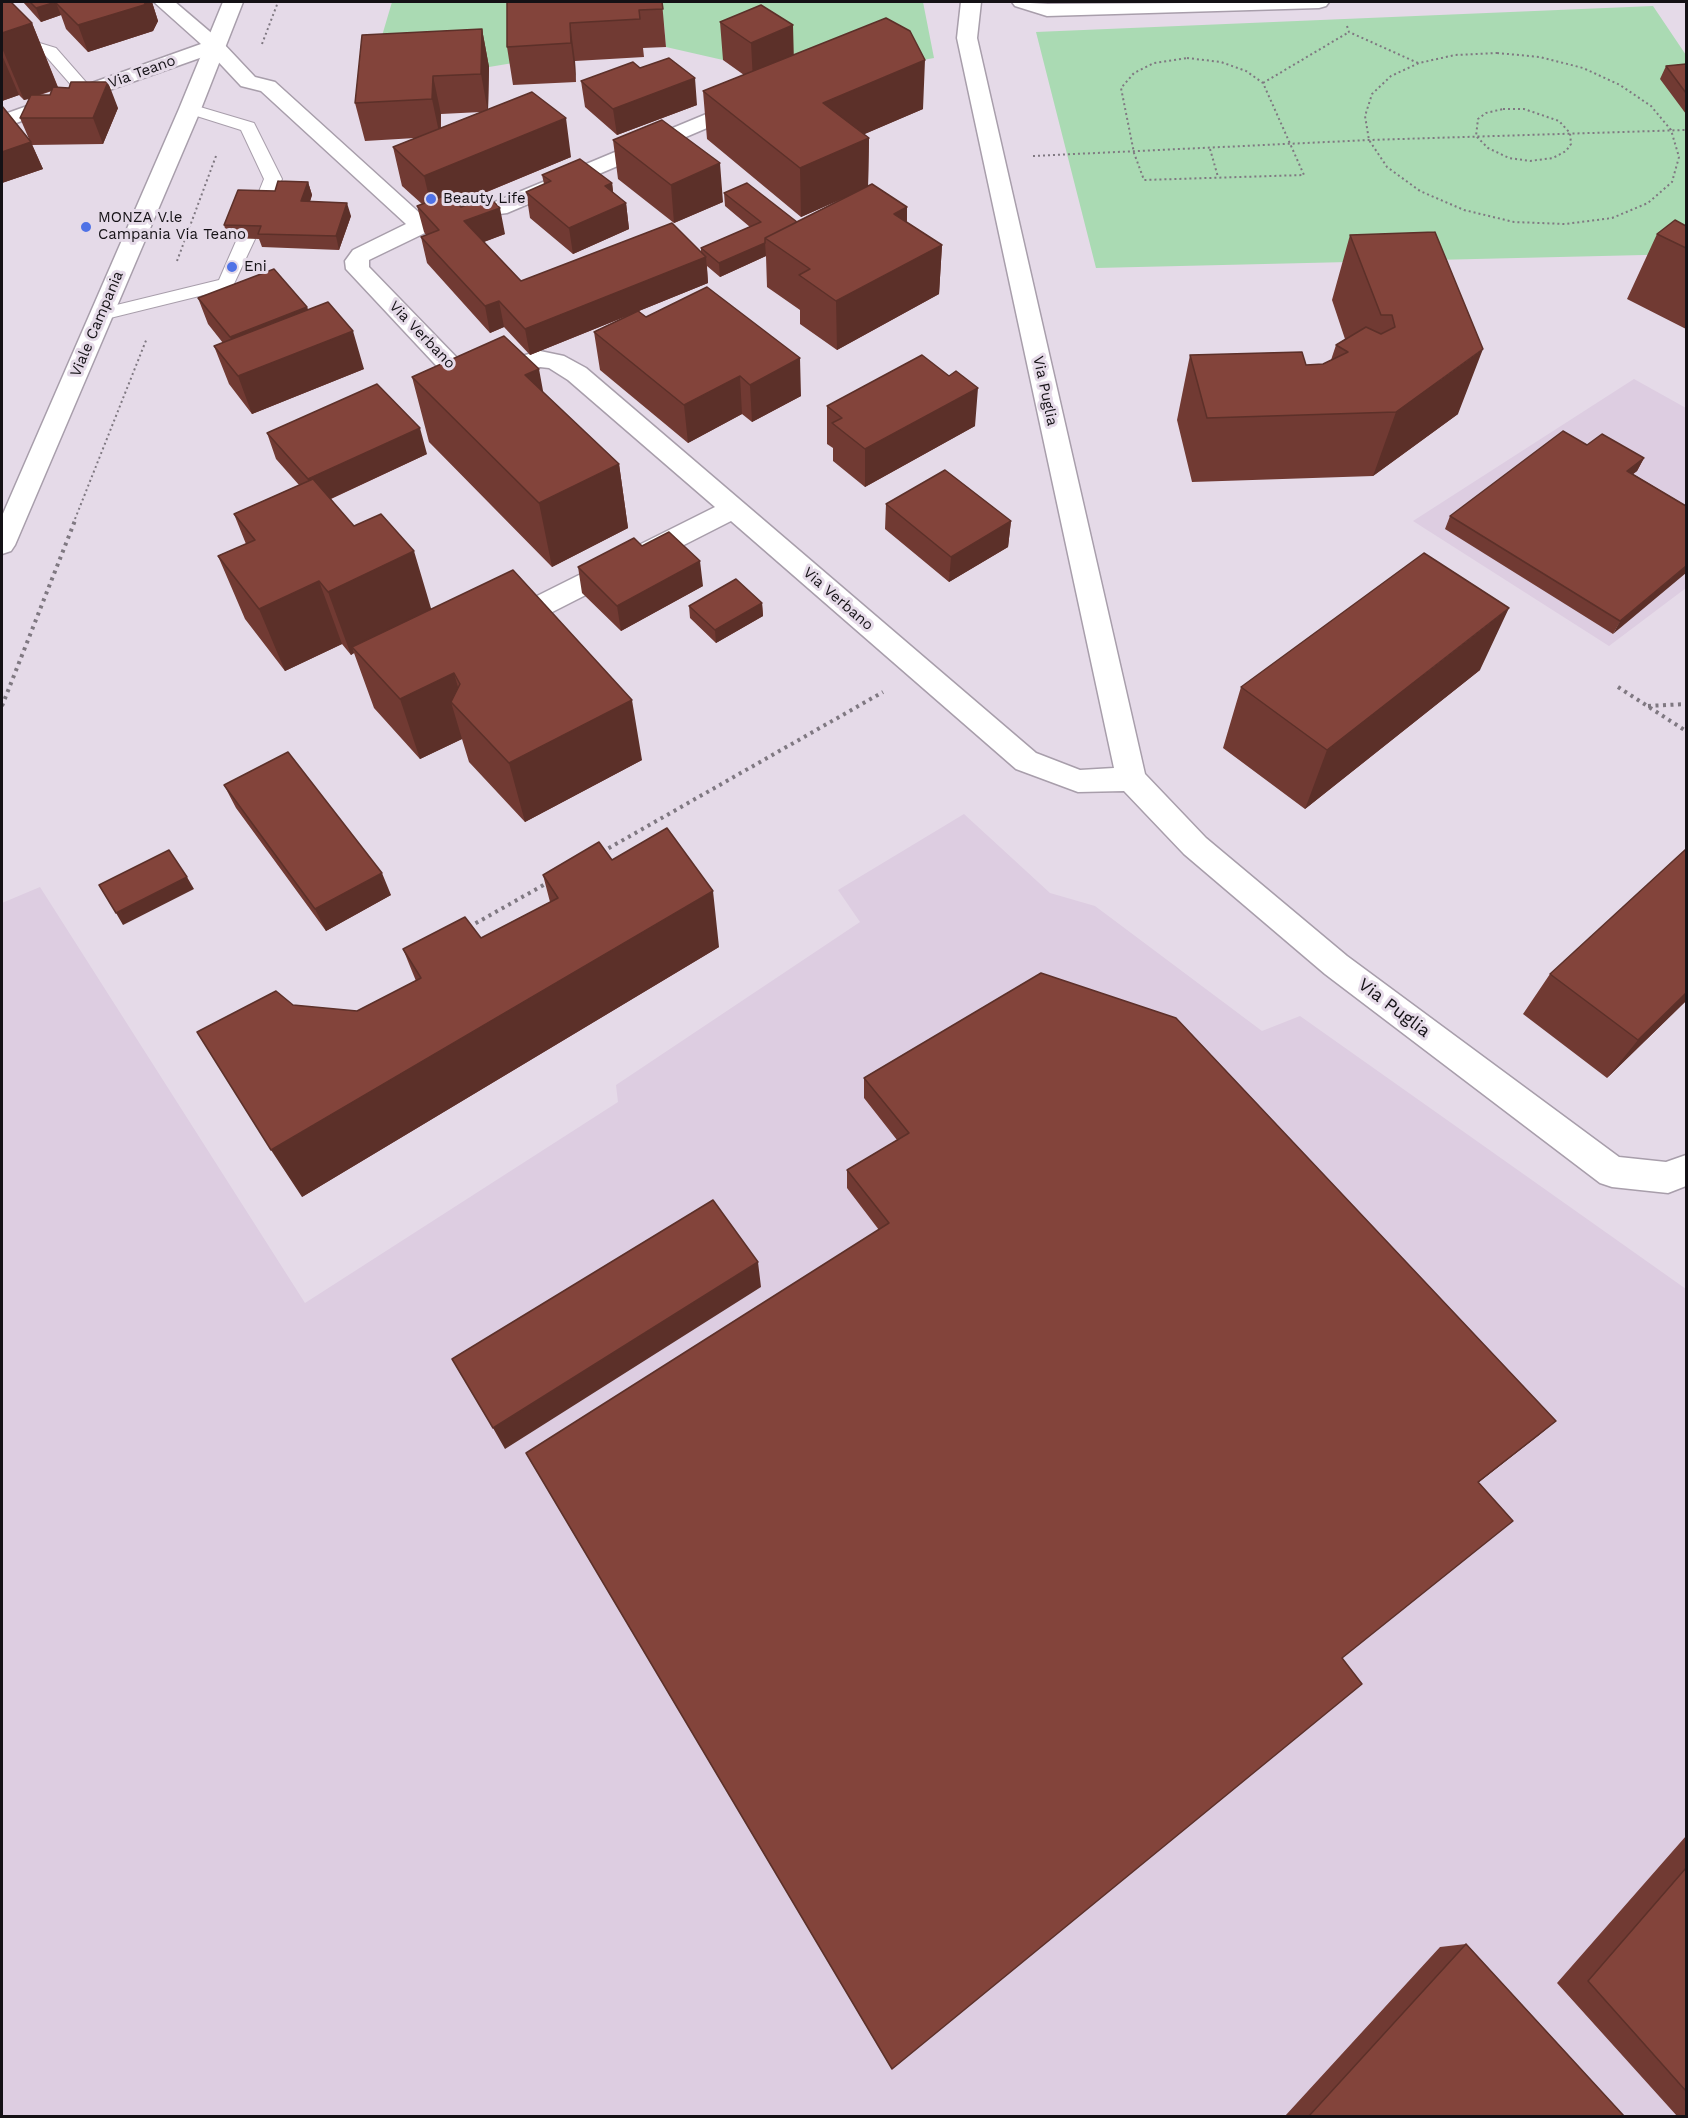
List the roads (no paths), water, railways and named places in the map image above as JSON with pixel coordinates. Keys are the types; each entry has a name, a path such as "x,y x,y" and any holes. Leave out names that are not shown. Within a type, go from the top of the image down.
{"street":[{"path":"164,2 215,46 248,82 268,86 421,226 457,213 499,208 761,99"},
{"name":"Viale Campania","path":"2,545 190,109 233,2"},
{"name":"Via Puglia","path":"971,2 967,38 1131,779 1195,846 1336,965 1612,1172 1668,1178 1686,1170"},
{"path":"1022,2 1047,10 1318,2"},
{"name":"Via Teano","path":"2,122 215,46"},
{"name":"Via Verbano","path":"421,226 361,255 357,261 358,269 455,371 481,375 540,359 555,361 577,374 1026,761 1078,781 1131,779"},
{"path":"480,636 734,508"}],"lane":[{"path":"33,46 50,51 86,92"},
{"path":"190,109 248,127 273,179 263,204"},
{"path":"102,314 226,284 246,239"}],"place":[{"name":"Beauty Life","path":"431,199"},
{"name":"MONZA V.le Campania Via Teano","path":"86,227"},
{"name":"Eni","path":"232,267"}]}
